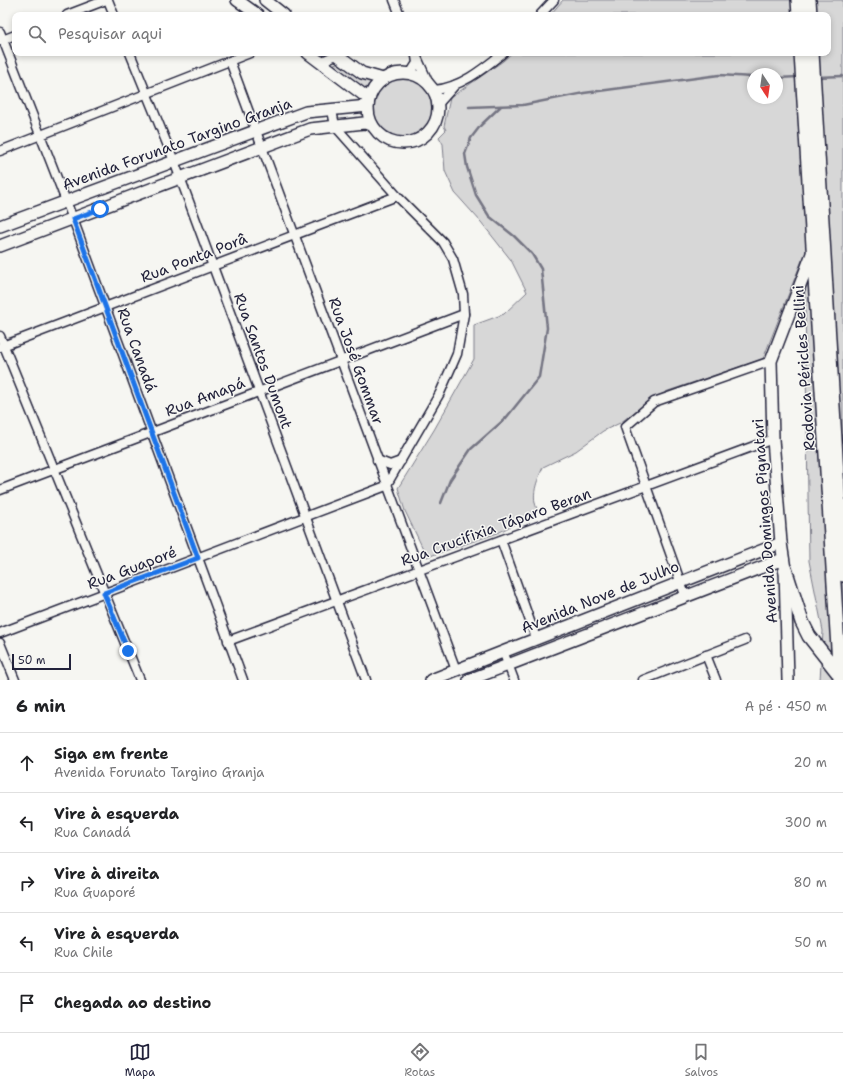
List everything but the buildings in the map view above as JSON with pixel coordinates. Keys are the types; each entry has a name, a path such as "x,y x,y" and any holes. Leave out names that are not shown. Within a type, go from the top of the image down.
{"main road":[{"path":"798,0 799,12"},
{"path":"809,0 810,12"},
{"name":"Rodovia Péricles Bellini","path":"806,56 843,575"},
{"name":"Rodovia Péricles Bellini","path":"809,103 813,250 840,677"},
{"path":"834,445 843,507"},
{"path":"784,564 802,622 809,636 840,677"}],"street":[{"path":"75,12 107,0 113,12"},
{"path":"237,0 254,12"},
{"path":"265,0 280,12"},
{"path":"394,0 399,12"},
{"path":"543,12 554,0"},
{"path":"1,37 12,35"},
{"name":"Rua Canadá","path":"1,37 73,219 243,680"},
{"name":"Rua Santos Dumont","path":"131,56 181,178 366,680"},
{"path":"0,150 242,56"},
{"path":"312,56 368,103"},
{"path":"320,62 334,56"},
{"path":"341,56 362,73 383,80"},
{"path":"410,74 417,63 416,56"},
{"path":"417,56 422,65 432,88 438,104 438,115 434,125 419,140 408,143 397,143 387,140 378,133 372,125 368,103 377,85 383,80 401,73 410,74 421,78 432,88 456,85"},
{"path":"438,104 456,85 485,68 499,56"},
{"name":"Rua José Gommar","path":"230,61 386,486 456,670"},
{"name":"Avenida Forunato Targino Granja","path":"0,226 306,112 332,110 368,103"},
{"path":"332,110 335,126 397,196 443,242 453,259 460,280 464,314 457,354 440,393 386,486"},
{"path":"0,246 310,129 364,123 372,125"},
{"name":"Rua Ponta Porâ","path":"2,346 397,196"},
{"path":"685,595 625,427 654,402 771,360 813,250"},
{"name":"Rua Amapá","path":"0,490 464,314"},
{"path":"0,336 2,346 140,680"},
{"name":"Avenida Domingos Pignatari","path":"771,360 773,440 784,564 788,680"},
{"name":"Rua Crucifixia Táparo Beran","path":"228,641 773,440"},
{"path":"377,460 390,465 401,461"},
{"name":"Rua Guaporé","path":"0,633 386,486"},
{"path":"501,540 536,638"},
{"name":"Avenida Nove de Julho","path":"431,680 445,677 456,670 503,651 781,543"},
{"name":"Avenida Nove de Julho","path":"469,680 685,595 784,564"},
{"path":"643,680 745,640"},
{"path":"0,643 15,680"},
{"path":"503,651 514,680"},
{"path":"706,655 716,680"}],"shaded area":[{"path":"563,0 843,0 843,680 820,680 823,631 809,561 805,299 802,260 763,359 668,391 649,401 620,423 603,431 576,451 543,467 534,494 538,511 498,533 427,557 405,511 398,488 434,430 474,359 474,325 504,314 527,292 511,260 481,222 455,193 445,171 443,144 439,137 446,130 444,126 450,98 509,56 831,56 831,12 553,12"},
{"path":"337,63 362,79 372,83 366,92 334,67 334,64"},
{"path":"403,78 415,81 425,87 431,97 434,109 431,121 425,131 415,137 403,140 391,137 381,131 375,121 372,109 375,97 381,87 391,81"}],"waterway":[{"path":"469,107 523,105 584,93 719,75 747,77"},
{"path":"817,77 843,76"},
{"path":"783,78 798,77"},
{"path":"441,503 450,480 471,449 506,418 539,377 547,328 541,269 532,254 514,236 489,216 476,195 467,167 465,154 471,138 481,125 501,106"}],"route":[{"path":"100,209 73,219 198,558 104,593 128,651"}]}
